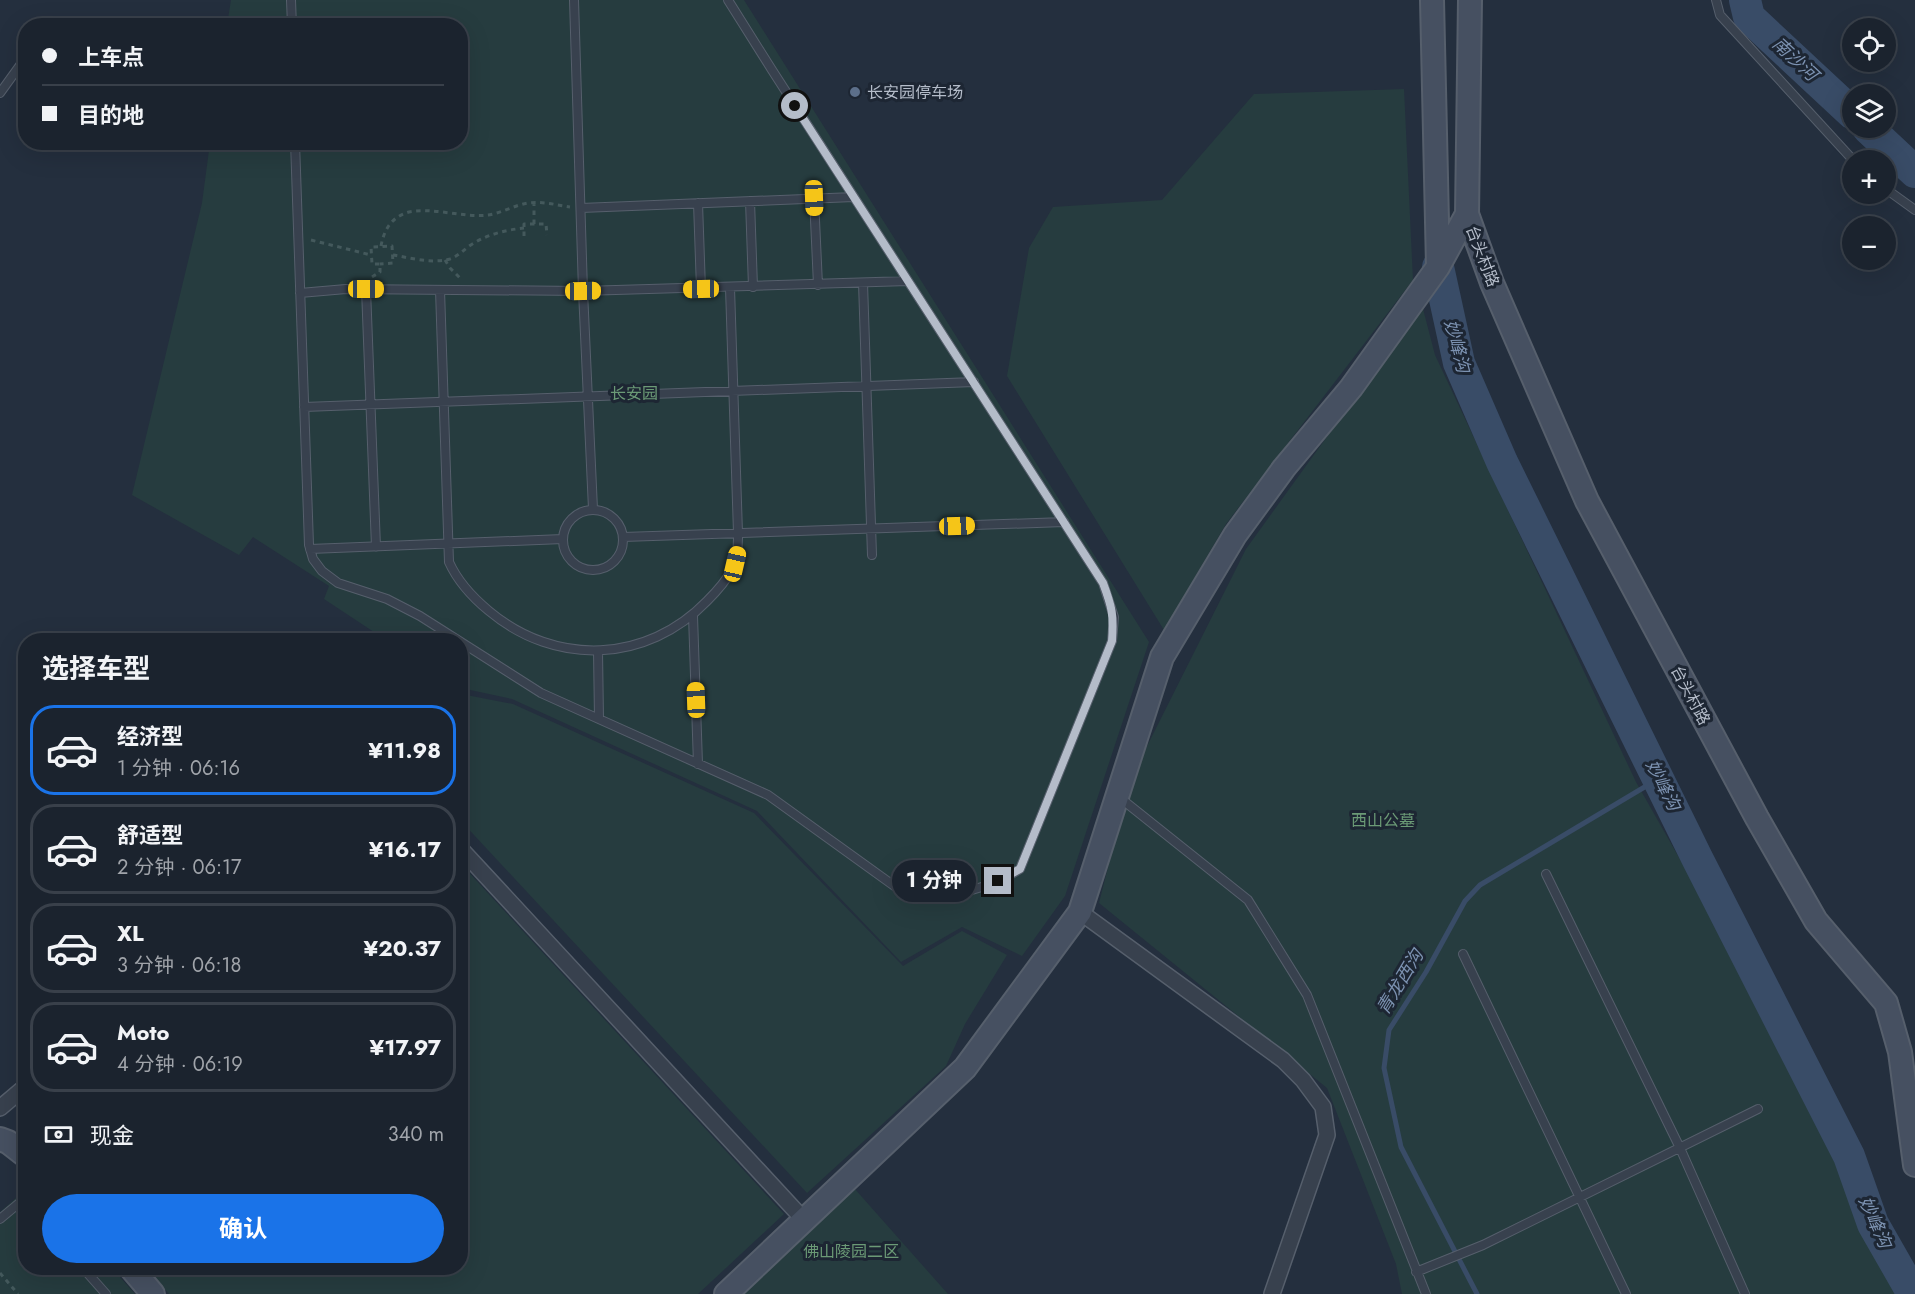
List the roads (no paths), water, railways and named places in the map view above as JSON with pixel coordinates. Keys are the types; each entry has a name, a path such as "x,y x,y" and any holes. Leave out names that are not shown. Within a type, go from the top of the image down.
{"street":[{"path":"1432,0 1438,267"},
{"path":"726,1294 965,1068 1080,912 1162,657 1235,535 1284,468 1351,388 1438,267 1467,214 1470,0"},
{"name":"台头村路","path":"1467,214 1492,283 1587,501 1757,818 1816,921 1886,1003 1900,1052 1915,1159"},
{"path":"468,857 805,1221"},
{"path":"1080,912 1283,1060 1303,1080 1323,1107 1327,1135 1272,1294"},
{"path":"0,1108 18,1093"},
{"path":"0,1139 18,1150"},
{"path":"137,1275 153,1294"}],"lane":[{"path":"291,0 292,18"},
{"path":"574,0 583,291 593,509"},
{"path":"468,646 541,693 768,795 904,893 924,898 942,899 985,886 1020,869 1028,850 1112,641 1114,617 1103,583 729,0"},
{"path":"1716,0 1720,15 1843,150"},
{"path":"0,93 18,68"},
{"path":"296,150 304,407 312,559 322,571 338,583 387,599 448,633"},
{"path":"1896,196 1915,210"},
{"path":"581,208 854,197"},
{"path":"814,198 818,285"},
{"path":"750,201 753,287"},
{"path":"698,203 701,289"},
{"path":"300,293 346,289 583,291 701,289 908,281"},
{"path":"862,283 872,555"},
{"path":"440,290 449,562 456,578 476,600 504,624 555,646 598,651 642,643 668,632 693,616 713,596 735,564 738,533 730,288"},
{"path":"366,289 376,547"},
{"path":"304,407 974,382"},
{"path":"593,509 611,516 618,523 623,537 621,551 616,560 609,566 590,570 572,561 566,553 563,539 567,524 574,516 593,509"},
{"path":"623,537 1064,522"},
{"path":"310,549 563,539"},
{"path":"693,616 698,764"},
{"path":"598,651 599,719"},
{"path":"1118,796 1248,900 1260,919 1307,995 1426,1294"},
{"path":"1546,874 1680,1148 1745,1294"},
{"path":"1463,954 1626,1294"},
{"path":"1416,1272 1465,1252 1758,1109"},
{"path":"0,1219 18,1204"},
{"path":"89,1275 106,1294"}],"waterway":[{"name":"南沙河","path":"1745,0 1749,17 1842,104"},
{"name":"南沙河","path":"1879,138 1915,172"},
{"name":"妙峰沟","path":"1438,267 1459,363 1502,462 1697,858 1849,1156 1873,1224 1913,1294"},
{"name":"青龙西沟","path":"1477,1294 1401,1147 1384,1068 1389,1030 1426,972 1465,901 1480,885 1658,779"}],"place":[{"name":"长安园停车场","path":"855,92"}],"park label":[{"name":"长安园","path":"634,393"},
{"name":"西山公墓","path":"1383,820"},
{"name":"佛山陵园二区","path":"851,1251"}]}
